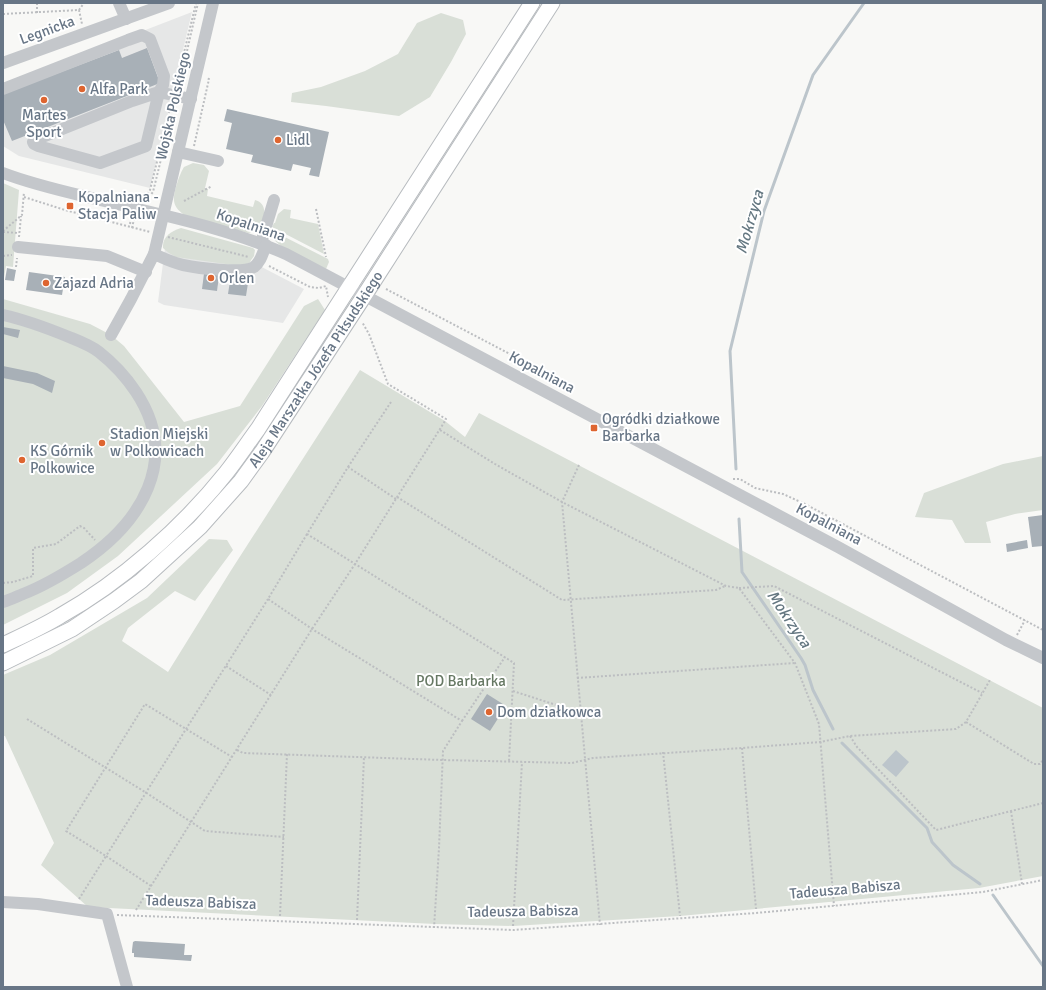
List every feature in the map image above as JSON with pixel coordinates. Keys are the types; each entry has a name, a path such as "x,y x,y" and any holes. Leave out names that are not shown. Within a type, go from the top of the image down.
{"main road":[{"name":"Aleja Marszałka Józefa Piłsudskiego","path":"3,645 61,616 104,588 158,544 185,519 226,474 258,429 350,288 532,3"},
{"name":"Aleja Marszałka Józefa Piłsudskiego","path":"3,663 72,628 114,601 146,576 200,527 241,481 262,452 364,296 552,3"}],"street":[{"path":"119,3 126,19"},
{"name":"Legnicka","path":"3,63 169,3"},
{"name":"Wojska Polskiego","path":"110,334 146,272 154,254 213,3"},
{"path":"3,89 142,35 150,39 164,76 163,85 159,92 146,146 100,162 38,146 33,142 132,101 159,92 191,99"},
{"path":"178,152 218,161"},
{"name":"Kopalniana","path":"3,173 67,192 163,216 263,244 294,258 824,540 1013,643 1042,654"},
{"path":"154,254 182,265 224,270 247,269 255,267 260,261 274,200"},
{"path":"18,247 107,256 146,272"},
{"path":"3,316 42,326 98,351 122,374 142,401 149,416 156,446 154,470 150,483 133,516 121,530 102,547 58,578 3,602"},
{"path":"3,902 38,904 107,914 127,987"}],"path":[{"path":"36,3 37,12"},
{"path":"82,24 79,10 84,3"},
{"path":"132,228 140,199 148,197 153,192 198,3"},
{"path":"3,14 79,10"},
{"path":"184,201 212,186"},
{"path":"3,232 22,215 24,196 132,228 260,261 310,287 319,288 326,286 328,301"},
{"path":"316,209 326,257"},
{"path":"3,232 19,233"},
{"path":"386,289 548,374 573,393"},
{"path":"136,910 270,695 355,564 446,419 388,384 369,334 360,319"},
{"path":"79,899 185,728 268,599 348,467 391,402"},
{"path":"440,430 495,464 562,502 726,586 739,588 774,586 982,693"},
{"path":"579,465 562,502 600,925"},
{"path":"348,467 562,600 716,590 726,586"},
{"path":"733,479 740,479 755,488 794,498 1043,630"},
{"path":"3,583 13,582 33,576 33,548 56,544 80,526 84,528 102,547"},
{"path":"307,534 514,663 509,761"},
{"path":"739,588 795,663 819,724 834,906"},
{"path":"268,599 312,629 462,721"},
{"path":"1013,643 1025,620"},
{"path":"434,928 443,751 505,657"},
{"path":"577,678 795,663"},
{"path":"226,666 270,695"},
{"path":"237,750 243,753 572,763 585,760 663,752 820,742 850,736 956,729 966,722 990,680"},
{"path":"513,691 581,713"},
{"path":"151,886 66,831 145,704 232,757"},
{"path":"27,719 205,831 284,837"},
{"path":"966,722 1034,764 1040,764 1043,760"},
{"path":"850,736 857,747 936,830 1043,803"},
{"path":"742,748 756,909"},
{"path":"663,752 680,916"},
{"path":"280,916 287,754"},
{"path":"357,920 364,757"},
{"path":"513,926 522,762"},
{"path":"1011,811 1022,884"},
{"name":"Tadeusza Babisza","path":"107,914 513,930 749,914 983,892 1043,880"}],"shaded area":[{"path":"192,12 150,188 19,156 3,146 3,85"},
{"path":"166,240 248,260 304,289 283,323 164,305 158,302"},
{"path":"896,750 909,762 896,777 882,765"}],"green space":[{"path":"441,13 463,20 466,34 430,97 399,116 291,102 292,93 321,87 365,71 398,54 417,23"},
{"path":"193,163 204,165 209,171 205,188 208,189 207,196 253,207 255,200 260,202 263,206 264,217 258,227 248,233 186,216 180,211 175,206 174,201 176,188 184,167"},
{"path":"3,183 19,190 13,267 6,266 3,283"},
{"path":"284,209 291,210 290,218 318,224 324,254 272,227 278,214"},
{"path":"181,228 253,248 255,250 254,256 249,263 240,266 176,257 163,248 163,244 168,235"},
{"path":"271,230 328,259 329,262 326,269 281,246 272,238"},
{"name":"Stadion Miejski w Polkowicach","path":"3,299 90,324 111,335 124,346 184,422 240,406 304,306 318,299 325,310 262,406 217,464 118,556 67,593 3,625"},
{"name":"POD Barbarka","path":"360,370 445,421 465,437 479,413 1043,708 1043,876 979,888 680,916 513,926 435,924 88,907 41,865 54,843 5,736 3,736 3,675 50,655 147,598 209,539 227,540 233,550 195,601 175,591 128,628 122,641 168,672 230,572"},
{"path":"1043,456 1043,510 1015,514 986,522 991,543 965,543 952,520 915,517 924,493 1003,464"}],"building":[{"name":"Alfa Park","path":"147,48 160,83 12,141 3,120 3,94 119,50 122,58"},
{"name":"Lidl","path":"227,109 329,132 319,177 309,175 311,168 293,164 291,171 251,162 253,155 226,149 232,123 224,121"},
{"name":"Orlen","path":"205,266 220,268 217,291 202,289"},
{"path":"7,268 16,270 14,281 5,280"},
{"name":"Zajazd Adria","path":"29,272 65,277 62,295 26,290"},
{"path":"230,281 248,283 246,296 228,294"},
{"path":"3,327 20,330 18,338 3,334"},
{"path":"3,366 37,373 55,381 52,393 33,384 3,378"},
{"path":"1043,515 1043,546 1032,547 1028,517"},
{"path":"1027,540 1028,548 1007,552 1006,544"},
{"name":"Dom działkowca","path":"487,694 506,706 490,731 471,719"},
{"path":"133,942 185,944 184,955 192,955 191,961 134,957 132,950"}],"waterway":[{"name":"Mokrzyca","path":"736,469 730,351 764,211 813,75 864,3"},
{"name":"Mokrzyca","path":"739,519 742,572 801,658 805,665 813,690 833,729"},
{"name":"Mokrzyca","path":"842,743 927,828 932,842 953,865 980,884"},
{"name":"Mokrzyca","path":"993,895 1043,966"}],"place":[{"name":"Alfa Park","path":"82,89"},
{"name":"Martes Sport","path":"44,100"},
{"name":"Lidl","path":"278,140"},
{"name":"Kopalniana - Stacja Paliw","path":"70,206"},
{"name":"Orlen","path":"211,278"},
{"name":"Zajazd Adria","path":"46,283"},
{"name":"Ogródki działkowe Barbarka","path":"594,428"},
{"name":"Stadion Miejski w Polkowicach","path":"102,443"},
{"name":"KS Górnik Polkowice","path":"22,460"},
{"name":"Dom działkowca","path":"489,712"}]}
